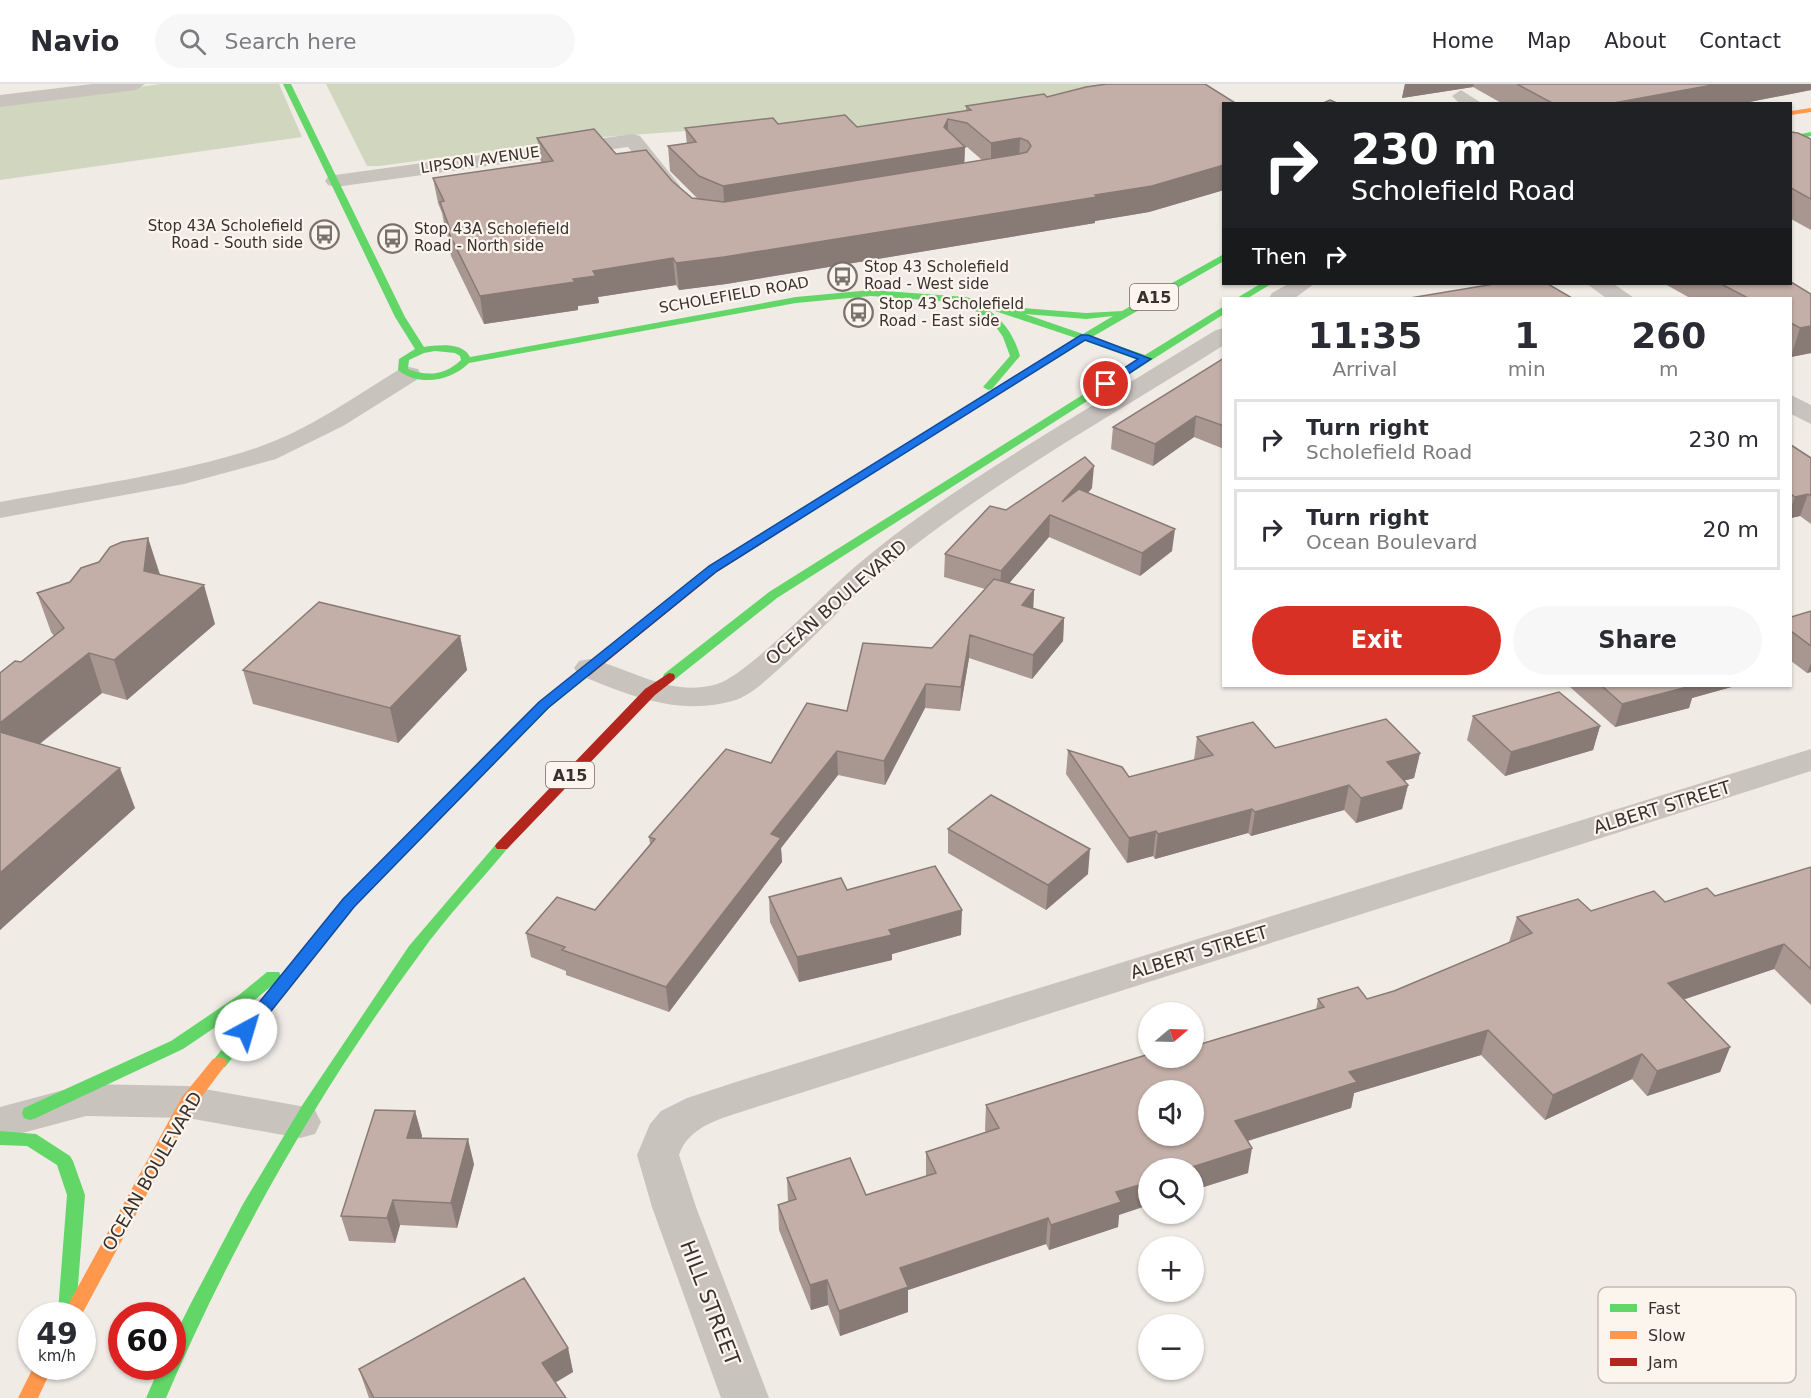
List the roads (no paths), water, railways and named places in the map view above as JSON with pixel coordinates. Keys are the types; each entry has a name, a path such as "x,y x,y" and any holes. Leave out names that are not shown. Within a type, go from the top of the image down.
{"main road":[{"path":"287,84 400,316 421,350"},
{"path":"1792,113 1811,110"},
{"name":"OCEAN BOULEVARD","path":"77,1302 188,1102 349,903 544,705 713,569 1084,337 1222,258"},
{"path":"1244,297 1264,285"},
{"name":"SCHOLEFIELD ROAD","path":"466,361 839,294 871,293 966,300 1146,359"},
{"path":"966,300 1004,324 1013,339 1015,356 970,408"},
{"path":"992,308 1086,316 1126,313"},
{"name":"OCEAN BOULEVARD","path":"186,1331 300,1122 404,963 508,839 650,692 773,596 1222,311"},
{"path":"447,348 458,350 465,355 466,361 462,367 441,376 409,374 403,370 404,359 421,350 447,348"},
{"path":"70,1302 76,1195 64,1161 10,1125 177,1045 244,999 318,940"},
{"path":"28,1398 37,1380"},
{"path":"156,1398 164,1380"}],"street":[{"path":"0,101 136,84"},
{"name":"LIPSON AVENUE","path":"335,181 633,140 683,201"},
{"path":"1282,297 1301,285"},
{"path":"1600,285 1620,297"},
{"name":"OCEAN BOULEVARD","path":"590,668 650,692 677,697 706,696 728,692 746,681 875,563 960,499 1222,335"},
{"path":"0,510 184,476 267,453 334,422 409,374"},
{"path":"1792,404 1811,416"},
{"name":"ALBERT STREET","path":"674,1207 658,1155 664,1136 676,1123 702,1108 1811,760"},
{"path":"10,1125 86,1100 188,1102 300,1122"},
{"name":"HILL STREET","path":"674,1207 745,1398"}],"place":[{"name":"Stop 43A Scholefield Road - South side","path":"324,235"},
{"name":"Stop 43A Scholefield Road - North side","path":"393,238"},
{"name":"Stop 43 Scholefield Road - West side","path":"843,276"},
{"name":"Stop 43 Scholefield Road - East side","path":"858,313"}]}
